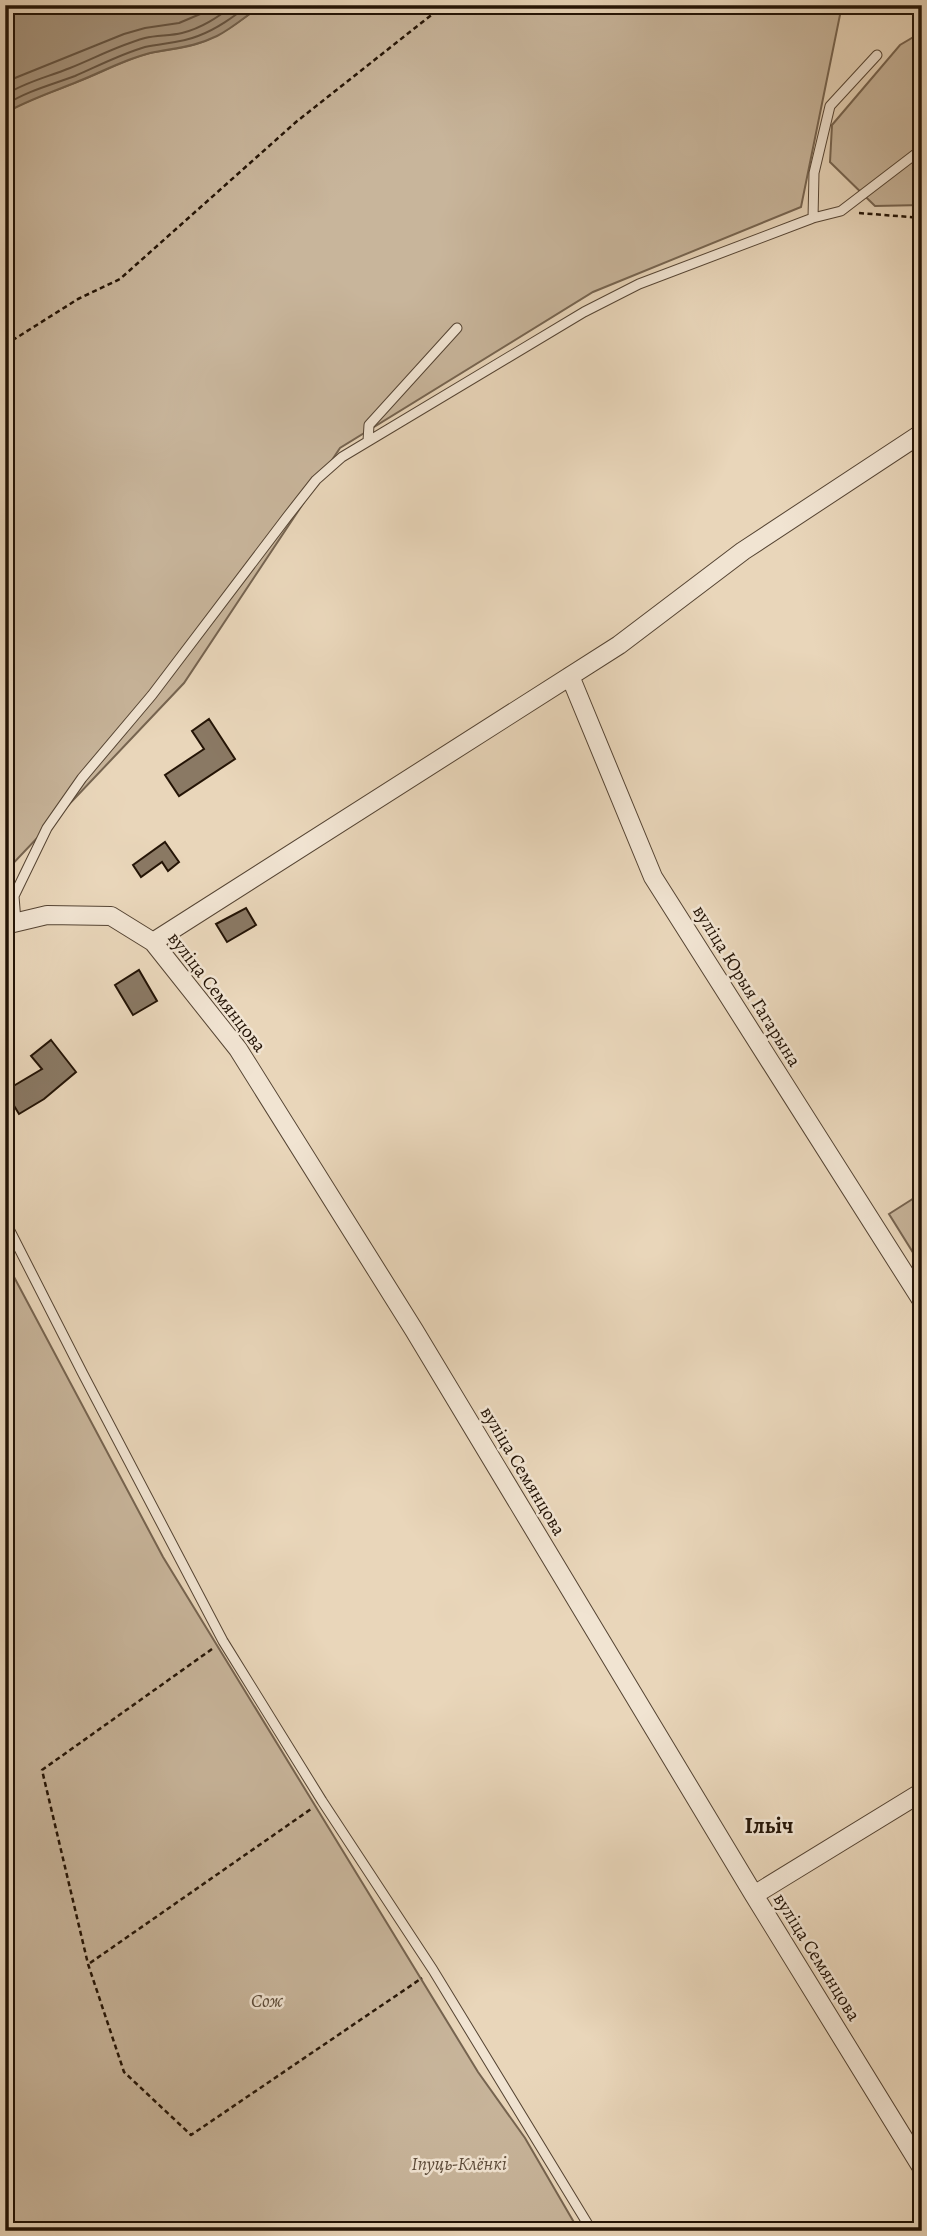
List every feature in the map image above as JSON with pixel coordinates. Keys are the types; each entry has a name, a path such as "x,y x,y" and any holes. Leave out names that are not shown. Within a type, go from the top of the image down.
{"street":[{"path":"153,942 619,645 743,551 922,433"},
{"name":"вуліца Юрыя Гагарына","path":"570,676 653,877 922,1301"},
{"name":"вуліца Семянцова","path":"11,923 47,915 111,916 153,942 238,1049 421,1341 754,1895 922,2168"},
{"path":"754,1895 922,1792"}],"lane":[{"path":"813,218 814,173 830,106 877,55"},
{"path":"11,923 14,896 47,828 82,778 152,695 316,480 342,457 584,312 639,284 813,218 841,211 922,149"},
{"path":"368,441 369,425 457,328"},
{"path":"5,1220 223,1641 322,1801 433,1970 592,2231"}],"path":[{"path":"5,345 78,299 120,279 296,122 444,5"},
{"path":"841,211 922,218"},
{"path":"223,1641 42,1770 88,1964 124,2071 191,2135 433,1970"},
{"path":"88,1964 322,1801"}],"green space":[{"path":"262,5 842,5 801,207 593,292 340,448 184,683 5,872 5,113 130,59 210,39"},
{"path":"922,32 922,205 875,206 830,162 832,125 900,45"},
{"path":"922,1193 922,1267 889,1214"},
{"name":"Сож","path":"5,1260 163,1557 478,2072 525,2138 579,2231 5,2231"}],"water":[{"path":"5,5 262,5 209,40 132,59 5,113"}],"building":[{"path":"209,719 235,759 179,796 165,775 204,749 192,731"},
{"path":"165,842 179,862 168,871 162,862 141,877 133,865"},
{"path":"246,908 256,925 227,942 216,924"},
{"path":"139,970 157,1001 133,1015 115,985"},
{"path":"51,1040 76,1072 44,1099 19,1114 5,1091 42,1069 31,1056"}],"district":[{"name":"Ільіч","path":"769,1825"}],"park label":[{"name":"Іпуць-Клёнкі","path":"459,2164"}]}
